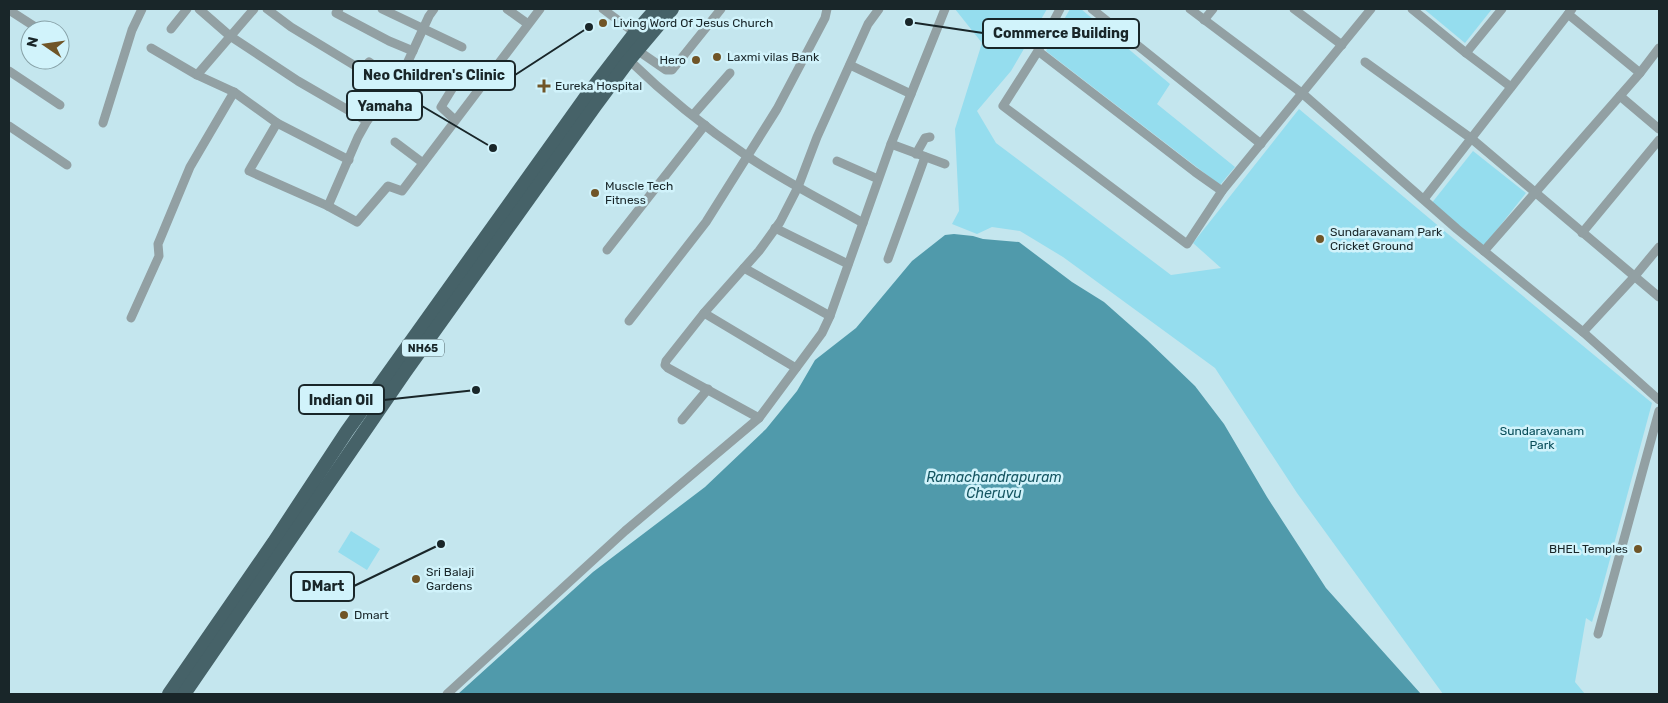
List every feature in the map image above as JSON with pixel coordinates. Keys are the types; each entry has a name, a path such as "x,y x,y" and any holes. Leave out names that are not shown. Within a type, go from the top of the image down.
{"highway":[{"name":"NH65","path":"184,694 635,33 656,9"},
{"name":"NH65","path":"169,694 274,542 347,431 540,172 672,9"}],"street":[{"path":"103,123 132,30 142,9"},
{"path":"171,29 187,9"},
{"path":"199,9 230,36 298,81 367,121"},
{"path":"197,75 254,9"},
{"path":"267,9 291,27 362,70 369,62 398,83"},
{"path":"382,9 462,47"},
{"path":"328,206 367,121 398,83 434,9"},
{"path":"507,9 528,24"},
{"path":"277,124 249,170 328,206 357,222 388,186 402,190 540,9"},
{"path":"603,9 635,33"},
{"path":"633,55 666,70 672,70 721,9"},
{"path":"629,320 706,222 777,109 828,9"},
{"path":"759,418 665,365 666,361 775,228 798,187 817,137 868,24 879,9"},
{"path":"1060,9 1038,51 1003,106 1187,244 1222,191 1371,9"},
{"path":"1092,9 1261,144"},
{"path":"1190,9 1303,94 1484,251 1583,332 1659,400"},
{"path":"1204,20 1213,9"},
{"path":"1294,9 1342,46"},
{"path":"1412,9 1511,87"},
{"path":"1466,53 1502,9"},
{"path":"9,10 24,20"},
{"path":"336,10 389,41 413,51"},
{"path":"447,694 625,531 759,418 822,333 830,316 878,179 942,10"},
{"path":"1424,199 1570,12 1640,73"},
{"path":"150,48 197,75 234,92 277,124 349,160"},
{"path":"1484,251 1640,73 1659,48"},
{"path":"1038,51 1222,191"},
{"path":"633,55 705,125 748,156 862,223"},
{"path":"1365,62 1472,139 1659,297"},
{"path":"850,65 910,94"},
{"path":"9,71 60,105"},
{"path":"693,115 730,73"},
{"path":"455,120 441,107 457,81"},
{"path":"131,318 159,256 158,244 190,167 234,92"},
{"path":"1620,96 1659,129"},
{"path":"607,250 705,125"},
{"path":"9,126 67,165"},
{"path":"888,259 921,155 922,142 925,138 930,137"},
{"path":"1582,233 1659,140"},
{"path":"395,142 423,163"},
{"path":"891,144 945,164"},
{"path":"837,161 878,179"},
{"path":"775,228 848,264"},
{"path":"1583,332 1659,247"},
{"path":"744,268 830,316"},
{"path":"704,313 796,368"},
{"path":"682,420 708,390"},
{"path":"1598,634 1659,411"}],"green space":[{"name":"Sundaravanam Park","path":"955,9 1047,9 1011,71 977,111 996,143 1171,275 1221,268 1193,243 1299,109 1652,403 1592,622 1586,618 1575,682 1585,694 1443,694 1297,493 1215,368 1063,257 1020,231 992,227 977,234 952,224 959,211 955,129 982,43"},
{"path":"1070,9 1081,9 1170,84 1157,104 1235,167 1220,185 1046,51"},
{"path":"1424,9 1492,9 1465,43"},
{"path":"1473,151 1526,193 1484,246 1431,204"},
{"path":"351,531 380,549 367,570 338,552"}],"water":[{"name":"Ramachandrapuram Cheruvu","path":"954,234 1019,242 1072,282 1104,302 1195,386 1224,424 1267,497 1326,588 1421,694 458,694 593,572 705,487 766,429 797,391 815,360 856,328 912,261 945,235"}],"place":[{"name":"Commerce Building","path":"909,22"},
{"name":"Living Word Of Jesus Church","path":"603,23"},
{"name":"Neo Children's Clinic","path":"589,27"},
{"name":"Laxmi vilas Bank","path":"717,57"},
{"name":"Hero","path":"696,60"},
{"name":"Eureka Hospital","path":"544,86"},
{"name":"Yamaha","path":"493,148"},
{"name":"Muscle Tech Fitness","path":"595,193"},
{"name":"Sundaravanam Park Cricket Ground","path":"1320,239"},
{"name":"Indian Oil","path":"476,390"},
{"name":"DMart","path":"441,544"},
{"name":"BHEL Temples","path":"1638,549"},
{"name":"Sri Balaji Gardens","path":"416,579"},
{"name":"Dmart","path":"344,615"}]}
